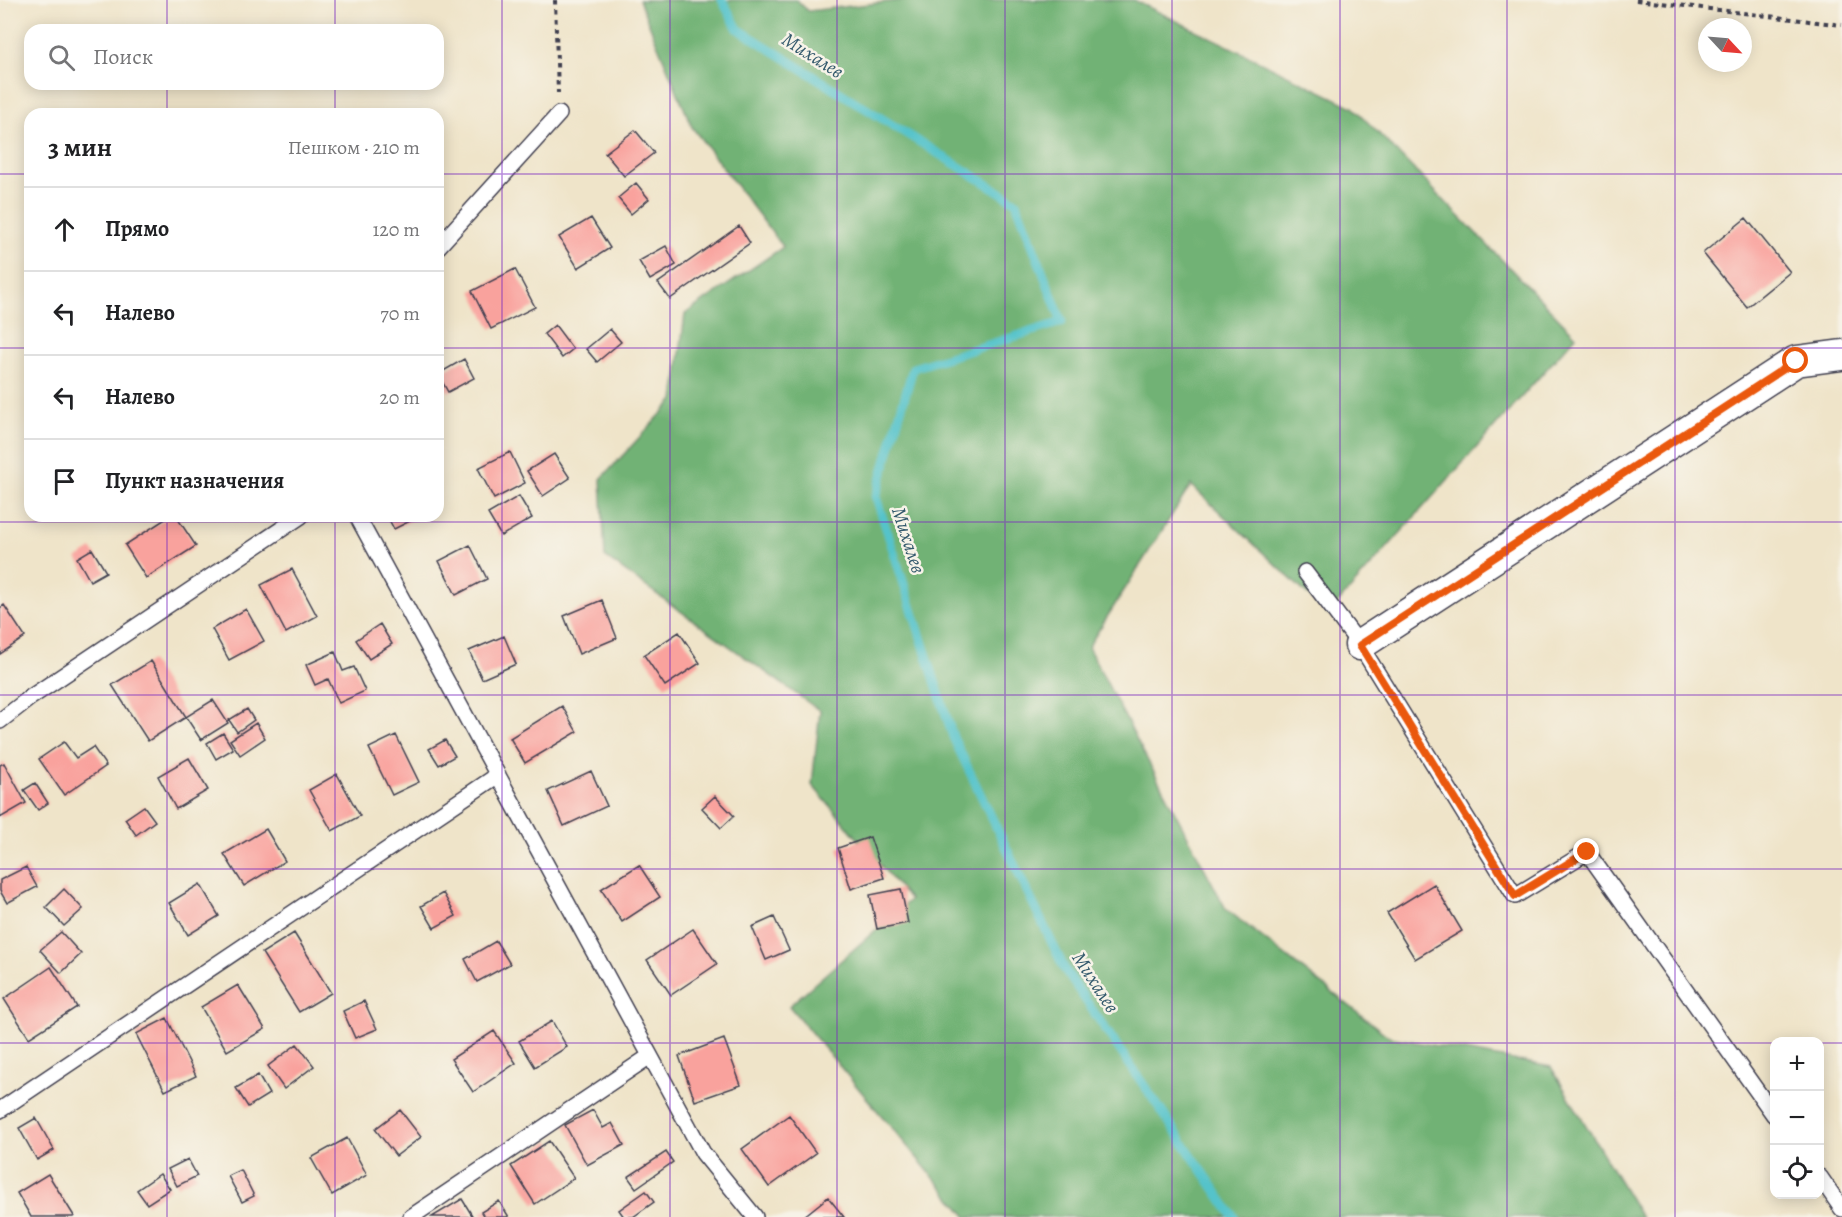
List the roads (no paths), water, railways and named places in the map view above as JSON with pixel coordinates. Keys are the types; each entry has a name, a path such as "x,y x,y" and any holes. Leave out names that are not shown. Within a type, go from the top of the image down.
{"street":[{"path":"1360,645 1796,361 1842,355"}],"lane":[{"path":"444,240 559,114"},
{"path":"0,721 31,697 292,522"},
{"path":"360,522 703,1153 755,1217"},
{"path":"1305,572 1360,645 1515,896 1587,852 1770,1109"},
{"path":"0,1110 498,775"},
{"path":"411,1217 650,1056"},
{"path":"1824,1183 1842,1209"}],"waterway":[{"name":"Михалев","path":"722,0 738,29 1016,202 1062,322 913,368 876,497 953,737 1065,970 1234,1217"}]}
